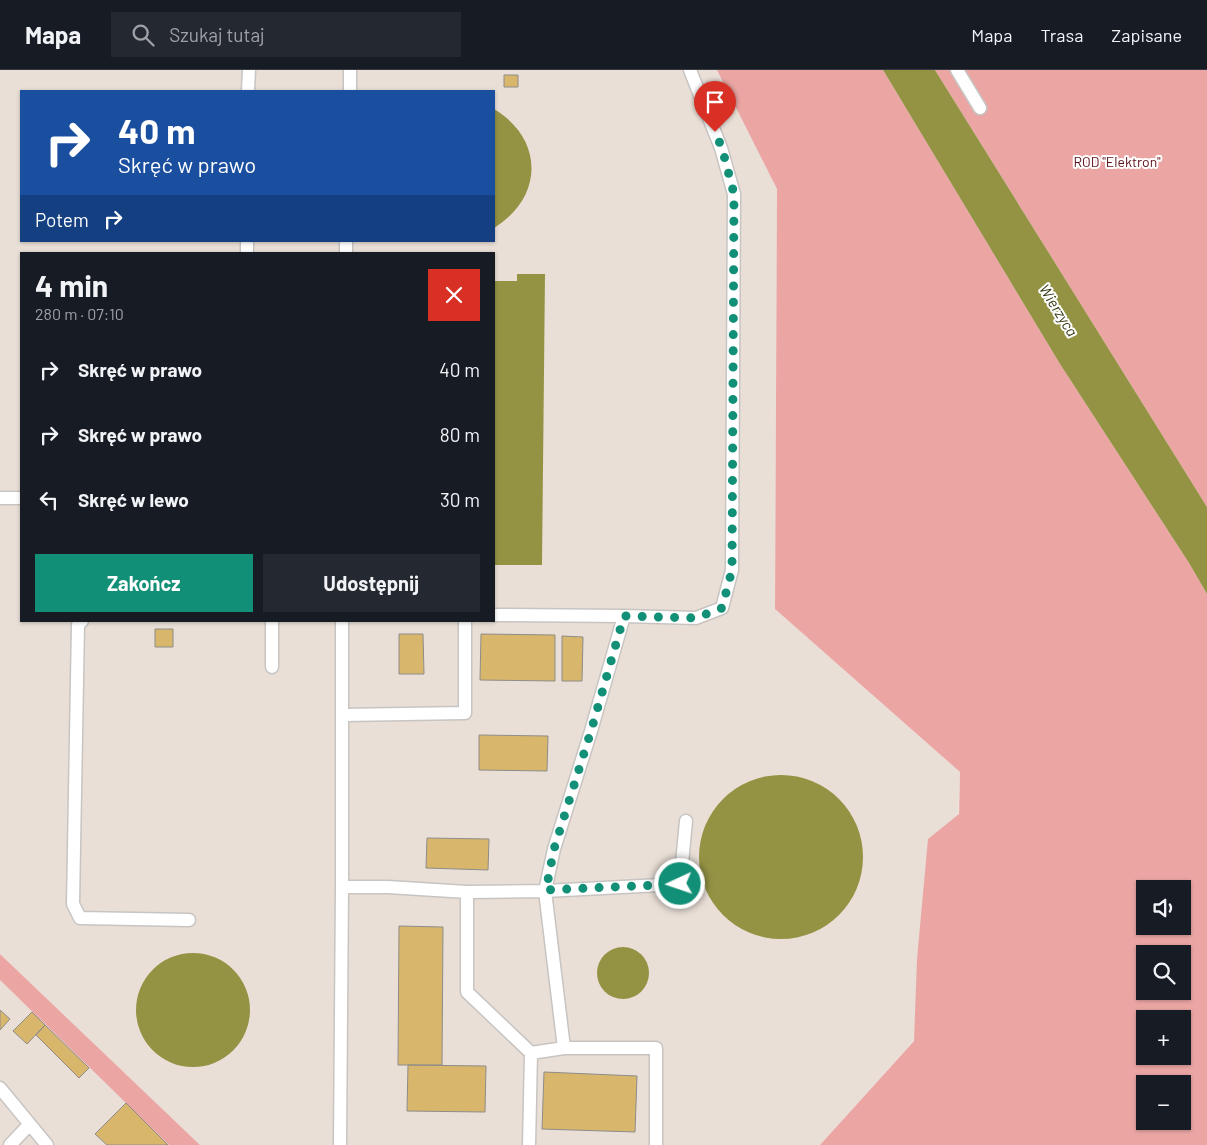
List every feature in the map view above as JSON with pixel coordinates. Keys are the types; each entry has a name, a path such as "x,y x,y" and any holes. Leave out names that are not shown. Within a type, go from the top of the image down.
{"lane":[{"path":"248,70 248,90"},
{"path":"350,70 350,90"},
{"path":"495,615 696,618 722,608 732,570 734,194 722,148 690,70"},
{"path":"957,70 980,108"},
{"path":"0,498 20,498"},
{"path":"564,1048 546,890 554,849 624,616"},
{"path":"81,622 78,624 73,904 80,918 189,920"},
{"path":"272,622 272,667"},
{"path":"340,1145 342,622"},
{"path":"343,715 465,714 465,622"},
{"path":"342,887 388,887 467,892 680,884 686,821"},
{"path":"467,892 467,992 530,1053 529,1145"},
{"path":"530,1053 564,1048 656,1048 656,1145"},
{"path":"0,1088 46,1145"},
{"path":"10,1145 29,1125"}],"shaded area":[{"path":"0,70 717,70 777,189 775,609 960,772 951,999 820,1145 200,1145 0,954"},
{"path":"0,980 169,1145 0,1145"}],"green space":[{"path":"717,70 883,70 1060,364 1189,563 1207,594 1207,1145 820,1145 914,1041 917,959 928,839 959,814 960,772 775,609 777,189"},
{"name":"ROD \"Elektron\"","path":"935,70 1207,70 1207,507"},
{"path":"0,954 200,1145 169,1145 0,980"}],"water":[{"name":"Wierzyca","path":"883,70 935,70 1207,507 1207,594 1189,563 1060,364"},
{"path":"495,110 510,121 522,136 529,152 531,168 529,185 522,201 510,215 495,227"},
{"path":"517,274 545,274 542,565 495,565 495,281 517,281"},
{"path":"789,775 812,781 827,789 839,799 849,811 860,833 863,857 860,881 849,903 839,915 827,925 805,936 773,939 757,936 735,925 713,903 702,881 699,849 702,833 713,811 735,789 757,778"},
{"path":"623,947 633,949 641,955 647,963 649,973 647,983 641,991 633,997 623,999 613,997 605,991 599,983 597,973 599,963 605,955 613,949"},
{"path":"193,953 215,957 233,970 246,988 250,1010 246,1032 233,1050 215,1063 193,1067 171,1063 153,1050 140,1032 136,1010 140,988 153,970 171,957"}],"building":[{"path":"504,75 518,75 518,87 504,87"},
{"path":"155,629 173,629 173,647 155,647"},
{"path":"399,634 423,634 424,674 399,674"},
{"path":"481,634 555,635 555,681 480,680"},
{"path":"562,636 583,637 582,681 562,681"},
{"path":"479,735 548,736 547,771 479,770"},
{"path":"427,838 489,839 488,870 426,868"},
{"path":"399,926 443,927 442,1065 398,1065"},
{"path":"0,1010 10,1019 0,1030"},
{"path":"32,1012 45,1025 27,1044 13,1031"},
{"path":"45,1025 89,1068 79,1078 36,1035"},
{"path":"408,1065 486,1066 485,1112 407,1111"},
{"path":"544,1072 637,1076 635,1132 542,1129"},
{"path":"126,1103 168,1145 107,1145 95,1134"}],"route":[{"path":"680,884 546,890 554,849 624,616 696,618 722,608 732,570 734,194 722,148 715,132"}]}
